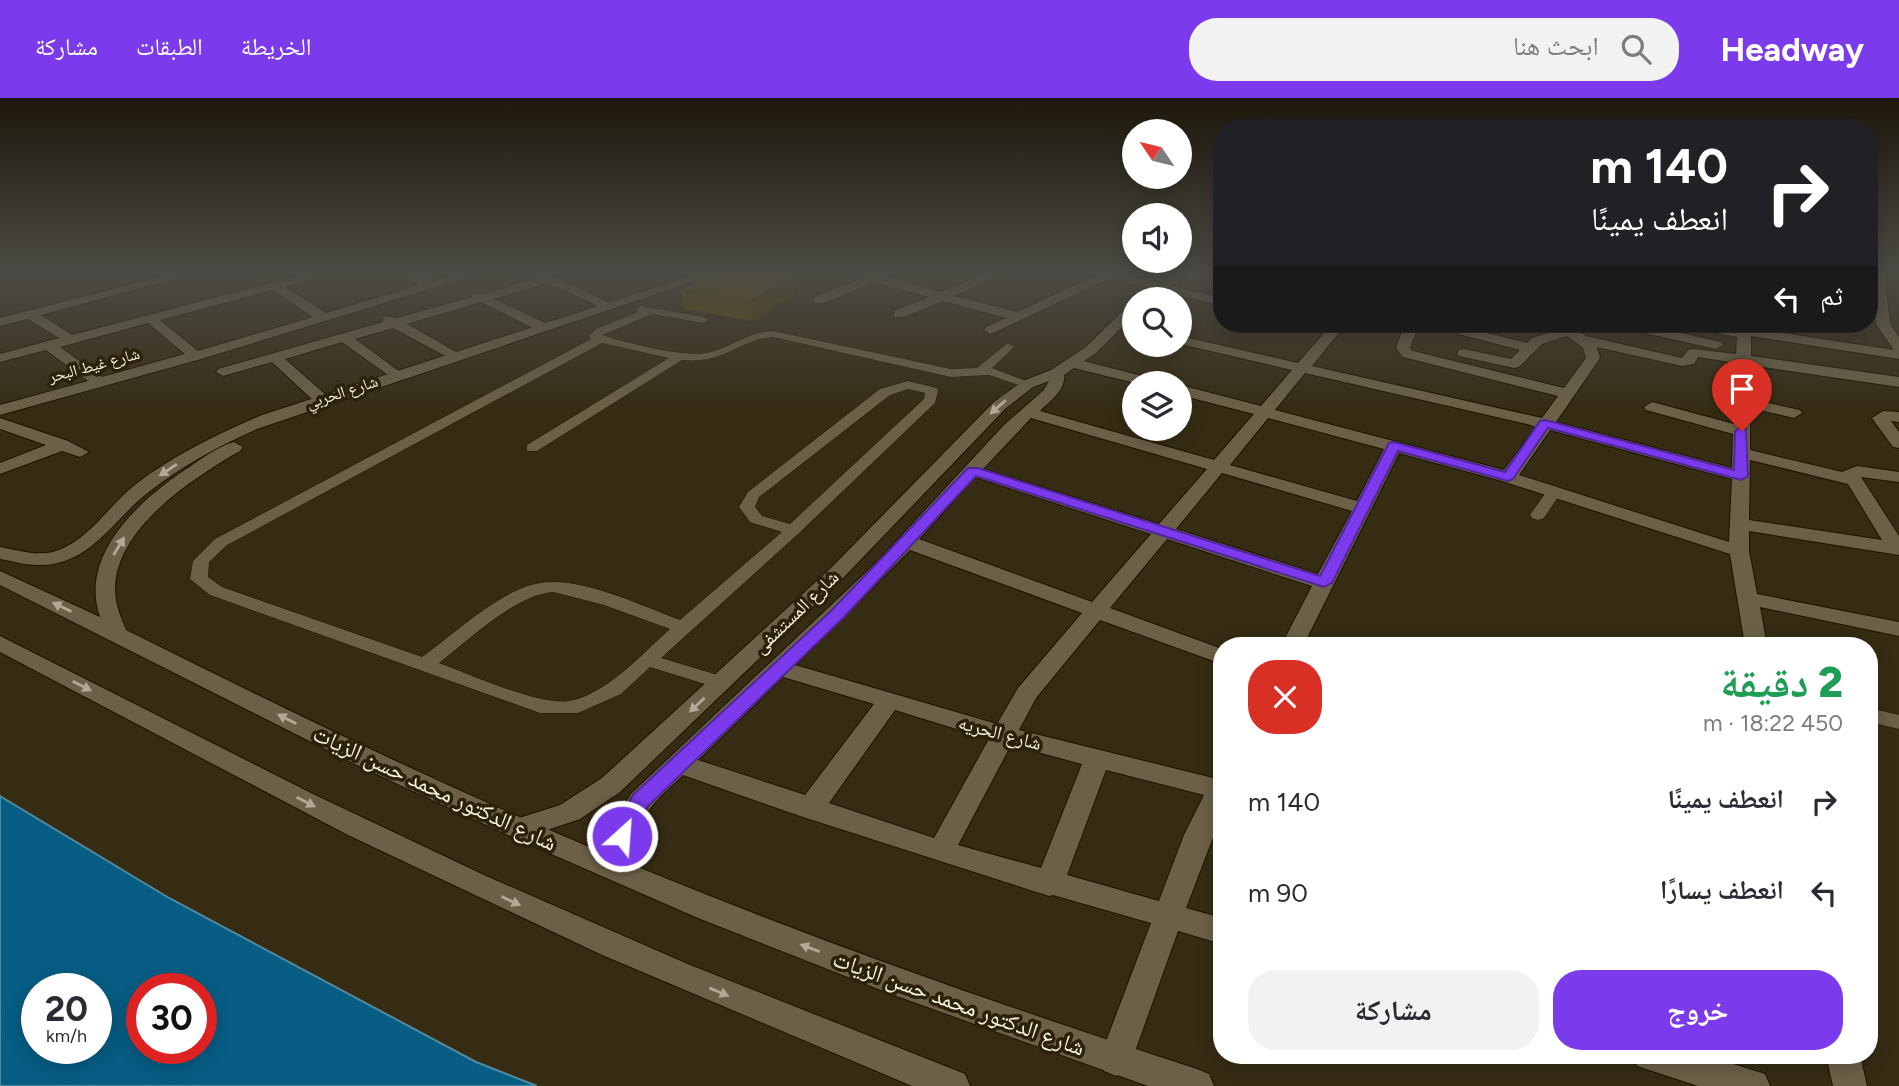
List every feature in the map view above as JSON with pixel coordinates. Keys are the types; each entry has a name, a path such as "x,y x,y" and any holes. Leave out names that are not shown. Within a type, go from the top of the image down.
{"street":[{"path":"36,318 71,340"},
{"path":"0,358 159,318"},
{"path":"316,318 395,375"},
{"name":"شارع غيط البحر","path":"0,410 324,318"},
{"path":"386,318 453,356"},
{"path":"223,372 412,318"},
{"path":"524,318 542,327"},
{"name":"شارع الحربي","path":"0,553 38,560 75,550 93,538 135,494 201,450 259,421 570,318"},
{"name":"شارع الحربي","path":"116,633 105,609 104,584 119,545 137,520 162,496 224,453 263,433 327,408 600,318"},
{"path":"991,330 1017,318"},
{"path":"1882,318 1899,347"},
{"path":"152,320 196,356"},
{"name":"شارع المستشفى","path":"520,828 562,815 598,795 721,683 868,542 991,413 1028,384 1065,368 1122,322"},
{"path":"1118,326 1122,327"},
{"path":"941,851 1026,694 1301,368 1327,333"},
{"path":"1408,333 1402,350 1408,354 1567,393"},
{"path":"1472,333 1530,348"},
{"path":"1406,339 1517,363 1541,338 1562,333"},
{"path":"1508,477 1592,358 1591,348 1572,333"},
{"path":"1577,333 1682,362 1690,361 1695,353 1743,340"},
{"path":"1690,333 1899,355"},
{"path":"1721,333 1899,382"},
{"path":"1743,340 1739,551 1754,637"},
{"path":"1192,343 1545,424 1741,476"},
{"path":"50,346 99,382"},
{"path":"275,357 321,399"},
{"path":"1065,368 1122,378"},
{"name":"شارع المستشفى","path":"625,873 620,849 626,824 640,801 754,694 908,542 1027,412 1054,389 1065,368"},
{"path":"1192,393 1508,477 1739,551"},
{"path":"1742,402 1794,413"},
{"path":"1652,407 1742,431"},
{"path":"1027,412 1362,508"},
{"path":"1899,417 1880,418 1899,443"},
{"path":"0,423 80,452"},
{"path":"0,469 62,445"},
{"path":"1297,637 1394,446"},
{"path":"201,450 224,453"},
{"path":"1741,453 1854,480"},
{"path":"973,471 1324,583"},
{"path":"1898,549 1850,473 1855,471 1899,477"},
{"path":"1740,524 1898,549"},
{"path":"908,542 1213,654"},
{"name":"شارع الدكتور محمد حسن الزيات","path":"0,577 381,766 625,873 848,962 1116,1060 1197,1086"},
{"path":"1747,598 1899,629"},
{"path":"0,643 317,808 510,901 749,1005 953,1086"},
{"name":"شارع الحريه","path":"780,668 1002,734 1213,786"},
{"path":"721,683 754,694"},
{"path":"810,809 888,702"},
{"path":"1049,884 1097,759"},
{"path":"680,764 941,851 1049,884 1213,928"},
{"path":"1116,1060 1198,835 1213,804"},
{"path":"1679,1064 1753,1086"},
{"path":"1845,1064 1850,1086"}],"lane":[{"path":"634,318 600,331 595,336 682,355 706,357 756,334 772,334 951,373 982,370 1006,375 1028,384"},
{"path":"692,318 703,320"},
{"path":"600,339 220,542 201,561 199,579 216,591 540,706 571,708 614,689 793,530 930,400 932,391 919,384 899,385 885,392 753,495 747,507 755,519 793,530"},
{"path":"982,370 1008,347"},
{"path":"532,448 682,355"},
{"path":"1538,515 1553,491"},
{"path":"424,665 517,598 541,587 567,587 683,628"},
{"path":"647,660 721,683"},
{"path":"1878,717 1899,722"}],"water":[{"path":"0,796 169,898 476,1062 537,1086 0,1086"}],"route":[{"path":"622,836 640,801 838,613 973,471 1324,583 1394,446 1508,477 1545,424 1741,476 1742,431"}]}
